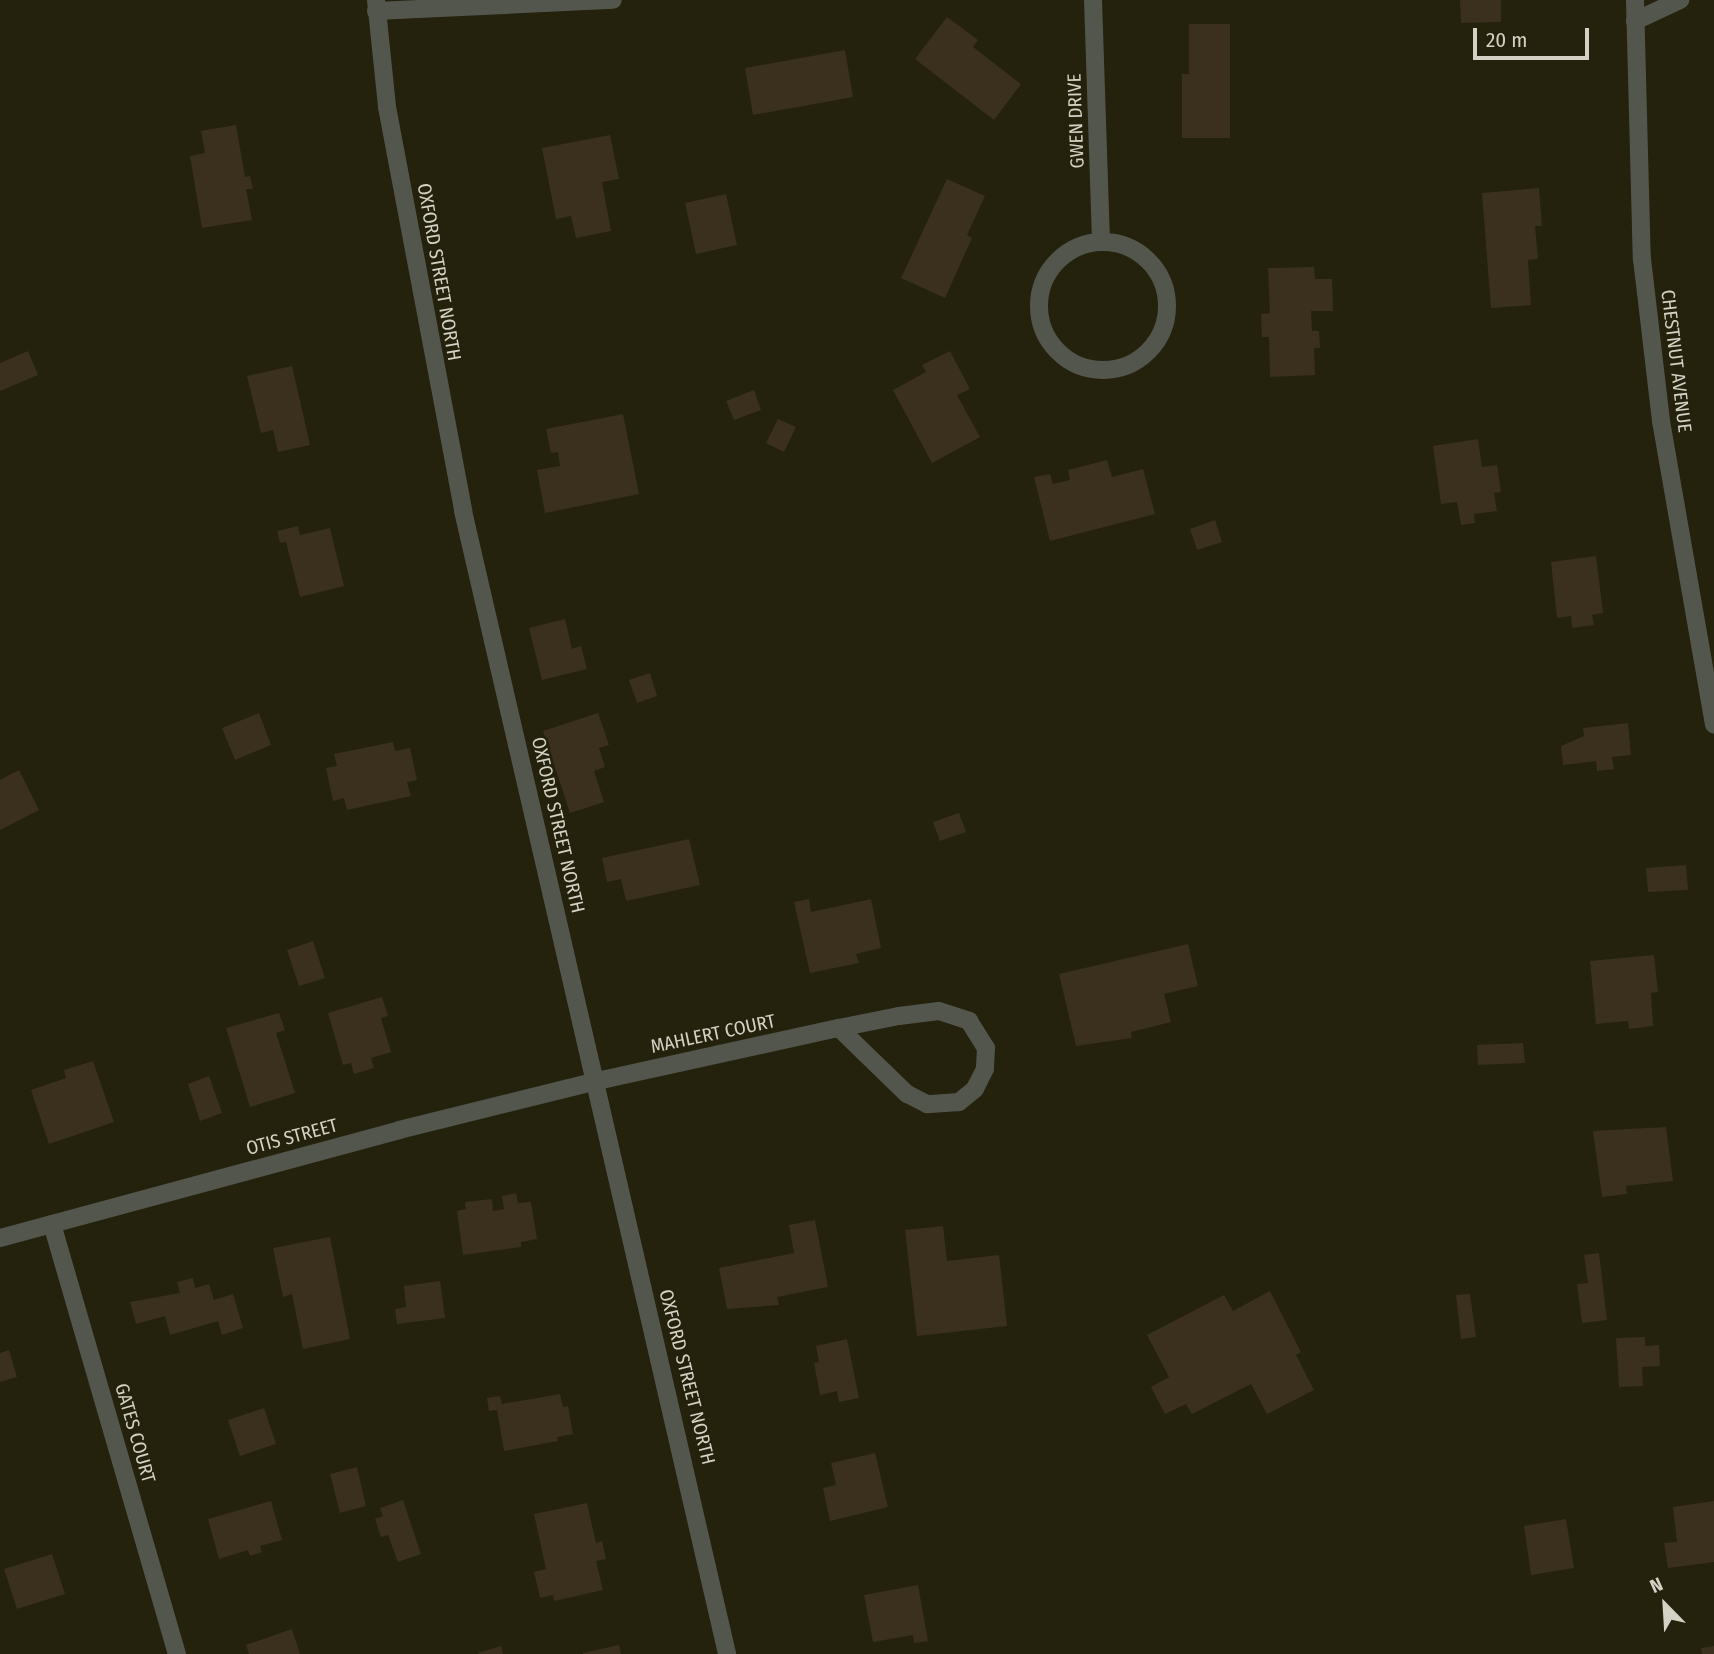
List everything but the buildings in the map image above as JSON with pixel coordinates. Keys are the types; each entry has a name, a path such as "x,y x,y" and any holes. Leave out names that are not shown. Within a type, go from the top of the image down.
{"street":[{"path":"376,6 613,0"},
{"name":"GWEN DRIVE","path":"1093,0 1101,242"},
{"name":"CHESTNUT AVENUE","path":"1635,0 1642,259 1661,421 1714,724"},
{"path":"1635,21 1679,0"},
{"name":"OXFORD STREET NORTH","path":"376,6 390,120 463,511 597,1081 727,1654"},
{"path":"1101,242 1129,247 1152,263 1168,302 1156,343 1135,361 1108,370 1080,366 1058,351 1043,329 1039,302 1054,265 1075,248 1101,242"},
{"name":"MAHLERT COURT","path":"597,1081 839,1028 928,1011 950,1012 976,1029 986,1048 985,1069 975,1089 959,1102 926,1104 907,1094 839,1028"},
{"name":"OTIS STREET","path":"1,1235 52,1224 597,1081"},
{"name":"GATES COURT","path":"52,1224 177,1654"}]}
